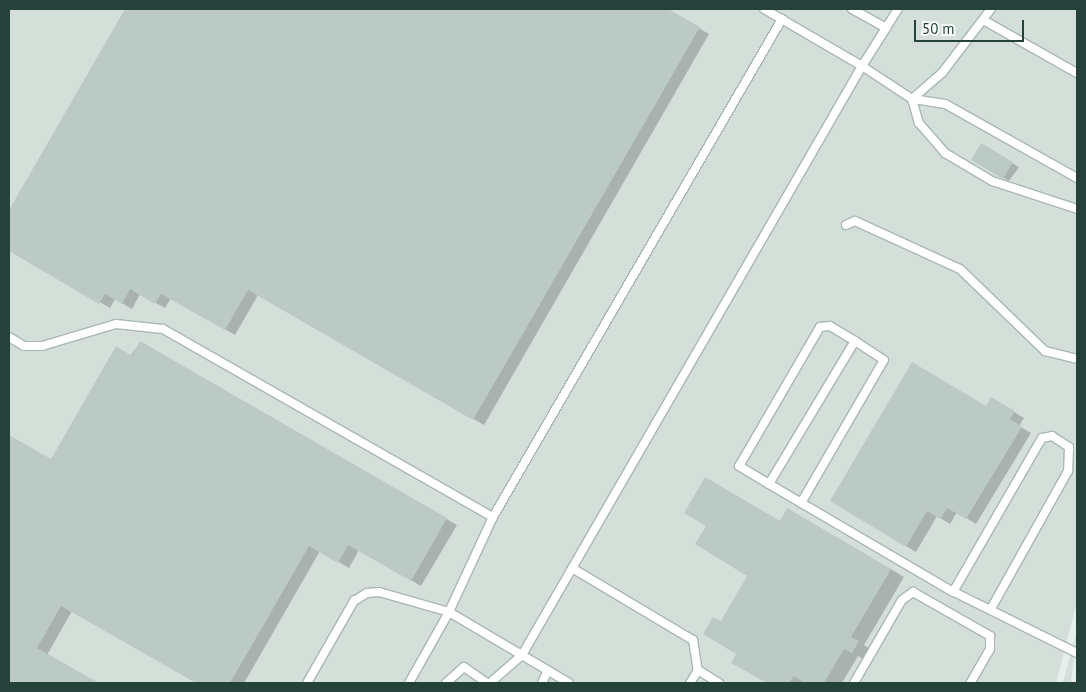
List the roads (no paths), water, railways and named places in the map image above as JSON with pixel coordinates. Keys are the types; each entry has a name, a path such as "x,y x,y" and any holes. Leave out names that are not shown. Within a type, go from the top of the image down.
{"lane":[{"path":"764,9 862,66 912,99 945,104 1077,178"},
{"path":"852,9 886,28"},
{"path":"446,683 464,667 488,683 522,655 862,66 898,9"},
{"path":"912,99 942,73 985,21 992,9"},
{"path":"409,683 449,612 493,517 782,19"},
{"path":"985,21 1077,73"},
{"path":"912,99 919,122 945,153 992,181 1077,209"},
{"path":"846,225 855,221 960,269 1045,351 1077,359"},
{"path":"9,337 24,346 42,346 116,324 163,329 493,517"},
{"path":"801,503 884,360 830,326 820,327 738,466 769,484 801,503 953,592 1077,653"},
{"path":"769,484 855,341"},
{"path":"953,592 1042,438 1052,436 1069,447 1068,471 990,609"},
{"path":"572,568 693,640 698,670 690,683"},
{"path":"854,683 902,600 913,592 990,636 990,649 970,683"},
{"path":"307,683 354,601 367,593 449,612 569,683"},
{"path":"542,683 548,670"},
{"path":"698,670 719,683"}]}
